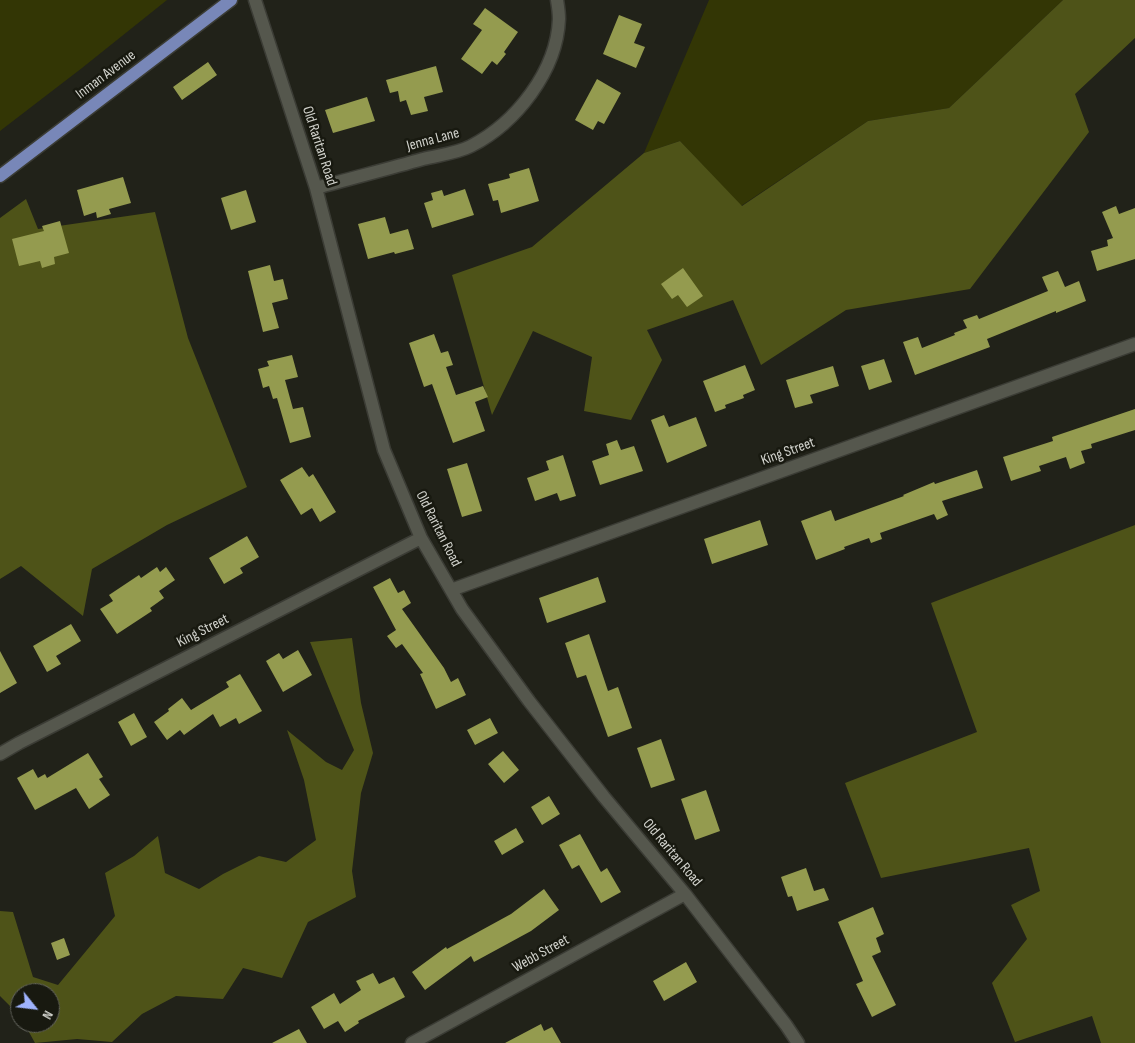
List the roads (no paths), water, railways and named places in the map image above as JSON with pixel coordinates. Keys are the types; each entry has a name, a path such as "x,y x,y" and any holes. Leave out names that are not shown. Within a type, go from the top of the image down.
{"main road":[{"name":"Inman Avenue","path":"0,176 231,0"}],"street":[{"name":"Old Raritan Road","path":"255,0 316,188 384,450 421,538 462,609 538,714 685,894 798,1043"},
{"name":"Jenna Lane","path":"316,188 470,147 493,133 512,117 529,97 546,68 557,35 559,19 558,0"},
{"name":"King Street","path":"451,590 1135,344"},
{"name":"King Street","path":"0,754 19,742 421,538"},
{"name":"Webb Street","path":"412,1043 685,894"}]}
